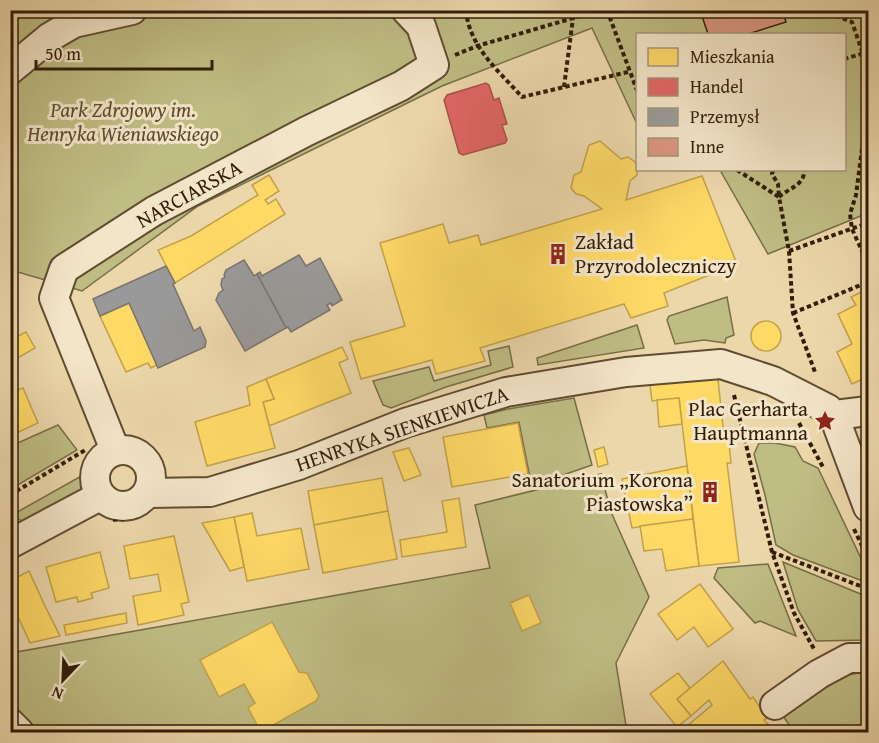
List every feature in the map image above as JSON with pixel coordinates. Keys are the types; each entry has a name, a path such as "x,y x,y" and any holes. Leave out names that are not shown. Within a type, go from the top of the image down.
{"street":[{"path":"10,70 50,37 74,23 132,10"},
{"path":"406,10 421,26 434,65"},
{"name":"NARCIARSKA","path":"113,442 54,298 64,269 154,211 307,131 401,86 434,65"},
{"name":"HENRYKA SIENKIEWICZA","path":"144,504 210,492 299,465 405,423 506,392 626,372 721,364 773,381 844,415"},
{"path":"844,415 861,517"},
{"path":"10,544 104,508 108,503 119,507 130,506 141,501 144,504 152,482 151,471 146,461 137,453 113,442 98,464 95,474 95,486 104,508"},
{"path":"775,705 819,674 849,658 868,658"},
{"path":"10,723 19,732"}],"path":[{"path":"466,10 468,26 477,46 522,98 628,72"},
{"path":"564,87 573,18 571,10"},
{"path":"434,65 477,46 601,10"},
{"path":"607,10 636,89"},
{"path":"822,10 852,22 867,54"},
{"path":"862,10 867,54 863,141 856,195 850,214 852,229 868,264"},
{"path":"866,43 868,29"},
{"path":"846,59 867,54"},
{"path":"739,171 778,197"},
{"path":"773,171 772,174 778,184 778,197 789,251 793,313 816,376"},
{"path":"778,197 787,189 800,183 804,177 804,171"},
{"path":"789,251 868,223"},
{"path":"793,313 868,282"},
{"path":"733,390 772,552 794,613 827,671"},
{"path":"791,416 799,423 811,442 826,474"},
{"path":"10,495 113,442"},
{"path":"104,508 144,504"},
{"path":"861,517 868,558"},
{"path":"772,552 868,589"}],"green space":[{"name":"Park Zdrojowy im. Henryka Wieniawskiego","path":"10,11 868,11 868,213 768,254 721,171 846,171 846,33 636,33 636,122 592,28 442,86 198,206 82,291 11,270"},
{"path":"727,297 734,335 726,338 725,343 704,340 675,344 667,320 669,316"},
{"path":"637,325 644,348 538,365 537,358"},
{"path":"509,346 513,367 446,387 391,408 383,405 373,381 429,367 434,381 491,365 488,351"},
{"path":"574,398 592,465 537,484 531,483 519,422 487,428 484,415"},
{"path":"58,425 77,450 11,489 11,446"},
{"path":"759,443 795,447 803,461 818,468 868,573 868,583 793,555 776,545 754,454"},
{"path":"85,474 87,476 86,489 73,503 22,521 16,516 19,511"},
{"path":"601,474 611,512 649,597 616,663 627,732 38,732 11,702 11,653 490,568 475,505"},
{"path":"783,562 868,597 868,640 816,641 798,610"},
{"path":"768,564 796,636 760,621 755,623 714,578 718,568"},
{"path":"868,671 868,732 794,732 783,716 843,676"}],"building: Mieszkania":[{"name":"Zakład Przyrodoleczniczy","path":"600,141 621,159 628,157 635,162 637,175 630,181 626,200 702,176 737,264 664,293 668,306 631,318 624,304 480,348 485,361 436,374 432,360 361,379 350,342 405,326 380,243 443,224 449,243 478,235 481,245 602,209 584,196 576,194 571,188 574,175 581,172 589,145"},
{"path":"269,175 279,191 265,200 268,204 276,199 285,214 175,283 158,250 191,236 258,195 252,185"},
{"path":"868,289 868,379 867,377 852,384 837,352 852,344 838,314 856,305 851,297"},
{"path":"129,303 157,365 151,368 148,363 126,372 100,316"},
{"path":"766,321 777,325 781,336 777,347 766,351 755,347 751,336 755,325"},
{"path":"26,332 35,348 16,359 10,348 10,340"},
{"path":"342,347 348,359 339,363 351,393 269,426 263,402 274,399 266,379"},
{"name":"Sanatorium „Korona Piastowska”","path":"715,378 718,380 724,435 728,434 731,463 727,463 739,562 699,566 679,398 652,401 650,385"},
{"path":"266,379 274,399 263,402 275,448 207,466 195,422 250,405 247,387"},
{"path":"23,388 38,423 10,436 10,393"},
{"path":"679,398 682,424 659,427 657,400"},
{"path":"518,423 528,474 452,487 443,437"},
{"path":"604,447 608,464 598,467 594,450"},
{"path":"409,448 421,475 404,481 393,452"},
{"path":"687,466 693,519 632,528 622,479"},
{"path":"382,478 388,511 314,525 308,491"},
{"path":"459,498 466,547 402,557 400,540 447,532 442,501"},
{"path":"388,511 397,559 323,573 314,525"},
{"path":"252,513 257,536 301,528 309,569 247,581 234,517"},
{"path":"234,517 244,567 230,571 202,523"},
{"path":"693,519 699,566 666,571 662,549 644,551 640,526"},
{"path":"174,536 189,602 181,604 184,615 138,625 133,596 161,591 158,574 130,579 124,546"},
{"path":"100,552 109,588 91,593 93,598 78,602 77,597 56,602 46,567"},
{"path":"29,571 60,636 30,643 19,619 10,623 10,581"},
{"path":"700,584 733,629 708,647 694,627 677,640 658,614"},
{"path":"529,595 541,623 522,631 510,603"},
{"path":"126,613 127,623 66,635 64,625"},
{"path":"272,622 299,672 307,673 319,696 316,701 261,732 248,708 255,703 244,684 219,697 200,660"},
{"path":"723,661 750,699 753,697 767,718 764,720 775,732 680,732 712,705 709,700 691,716 677,699"},
{"path":"678,673 690,688 677,699 691,716 677,727 650,694"}],"building: Handel":[{"path":"486,83 489,85 494,100 499,98 507,124 502,125 507,140 505,143 463,155 459,153 444,100 447,95"}],"building: Przemysł":[{"path":"299,255 306,266 320,258 342,300 332,306 331,303 327,305 330,310 291,332 288,327 286,328 257,274 260,272 262,276"},
{"path":"244,260 254,276 257,274 286,328 245,351 216,300 223,290 221,285 226,270"},
{"path":"166,266 194,331 200,327 206,341 205,347 158,368 129,303 100,316 93,299"}],"building: Inne":[{"path":"700,10 782,10 786,22 751,33 708,33"}],"place":[{"name":"Zakład Przyrodoleczniczy","path":"558,254"},
{"name":"Plac Gerharta Hauptmanna","path":"825,421"},
{"name":"Sanatorium „Korona Piastowska”","path":"710,492"}]}
